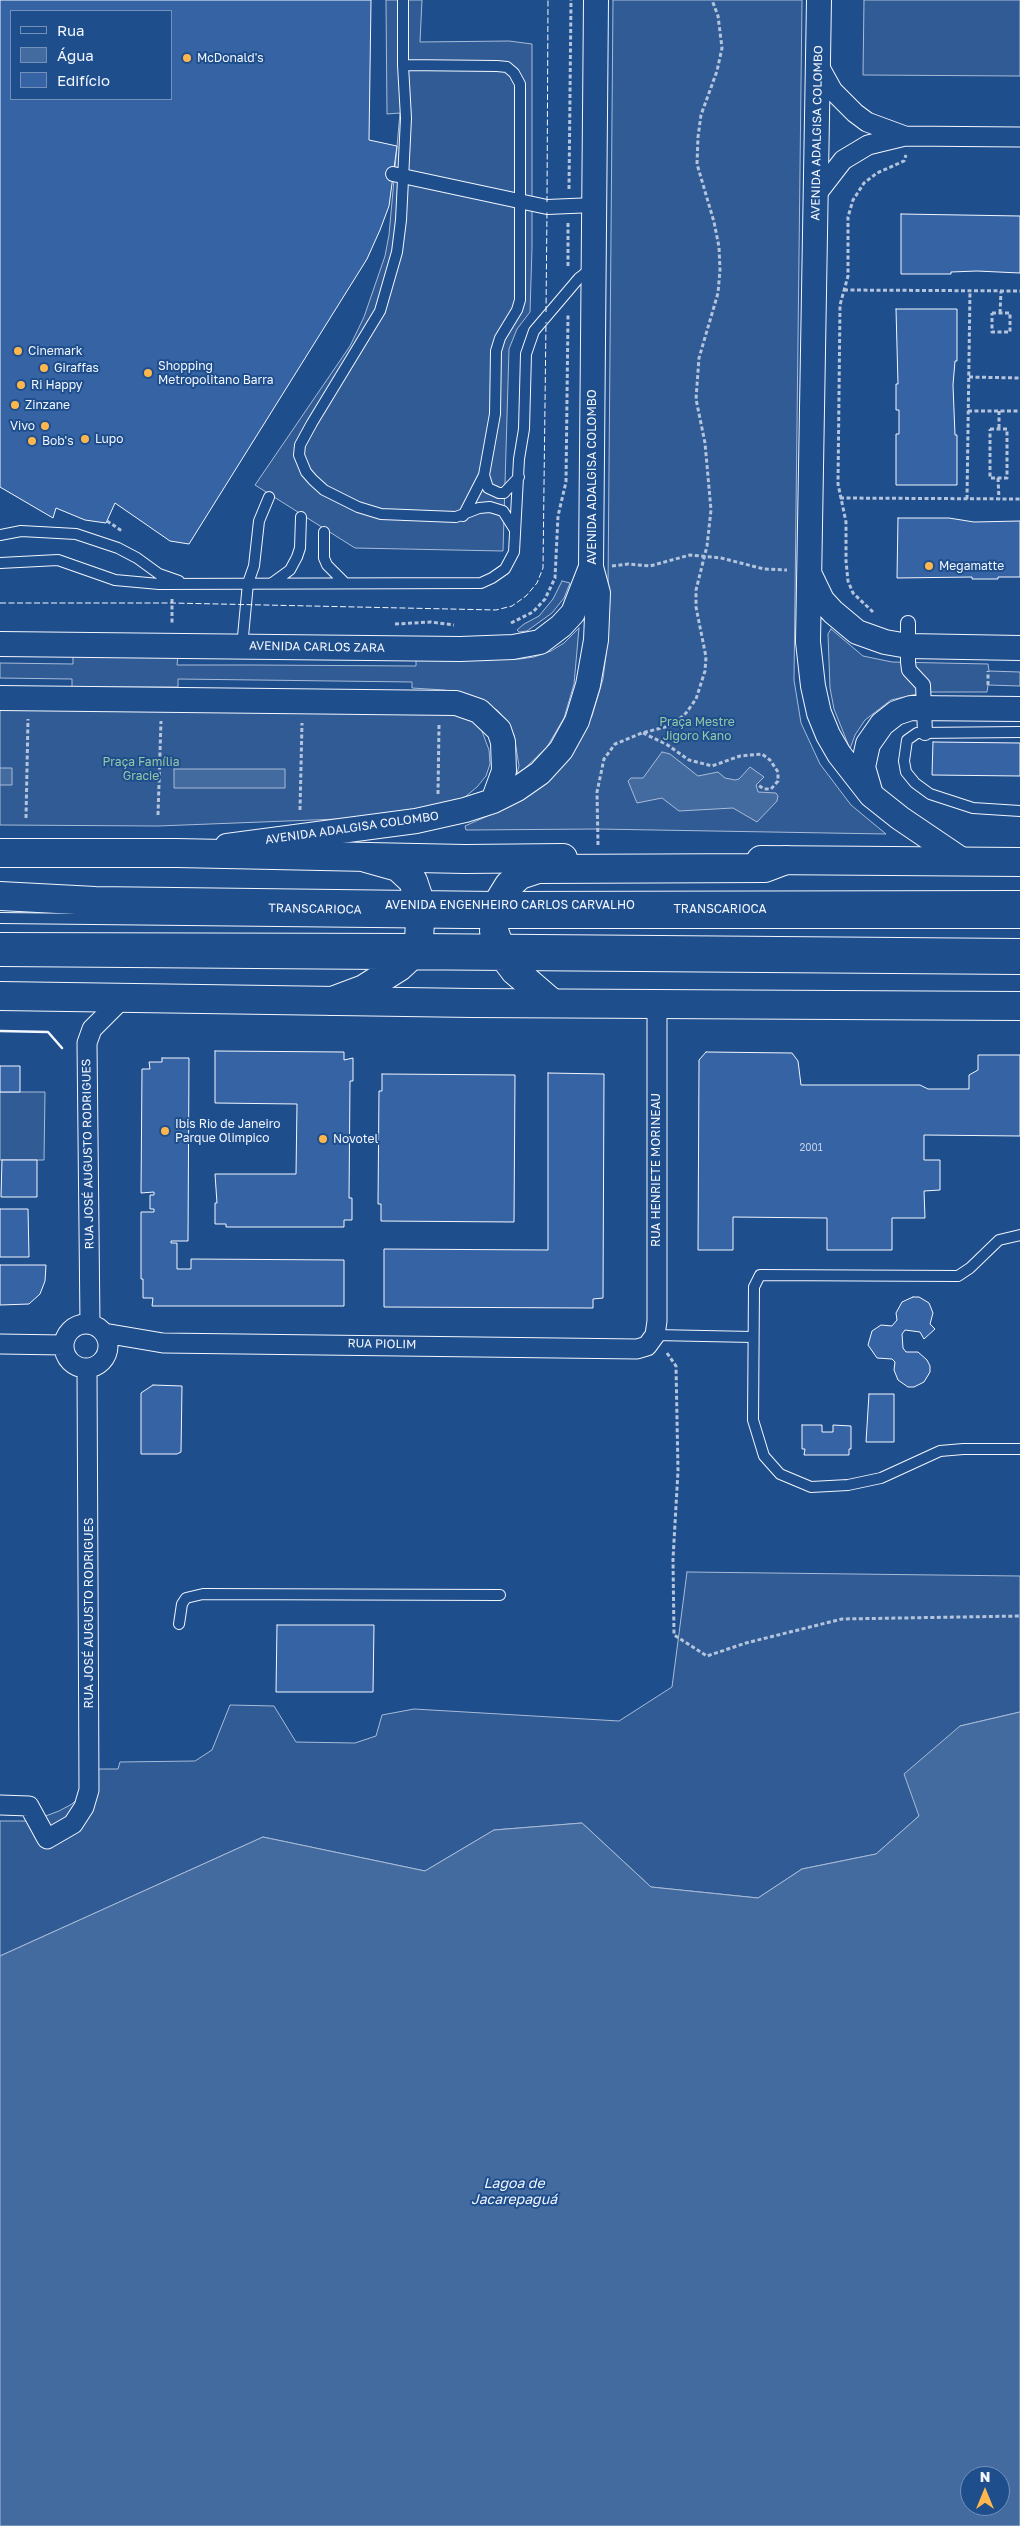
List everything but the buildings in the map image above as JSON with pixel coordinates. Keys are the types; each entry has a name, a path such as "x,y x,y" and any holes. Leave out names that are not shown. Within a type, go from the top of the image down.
{"main road":[{"path":"0,853 366,858 1020,862"},
{"path":"332,1001 364,989 383,978 419,930 413,881 398,867 366,858"},
{"path":"551,1002 532,988 497,931 509,884 520,875 538,869 765,868 786,860"},
{"path":"932,904 1020,892"},
{"name":"AVENIDA ENGENHEIRO CARLOS CARVALHO","path":"0,896 95,901 419,930 497,931 932,904 1020,905"},
{"name":"AVENIDA ENGENHEIRO CARLOS CARVALHO","path":"0,952 419,930 497,931 1020,960"},
{"path":"0,996 332,1001 1020,1006"}],"street":[{"name":"AVENIDA ADALGISA COLOMBO","path":"177,854 416,821 465,810 493,801 517,789 540,773 561,750 577,721 588,685 596,640 599,567 593,267 596,0"},
{"name":"AVENIDA ADALGISA COLOMBO","path":"819,0 816,195 799,571 819,713 839,754 871,795 900,818 965,862"},
{"path":"818,64 833,91 855,113 866,122 906,144"},
{"path":"816,195 843,160 857,150 906,144 1020,137"},
{"path":"398,175 547,207 594,205"},
{"name":"AVENIDA CARLOS ZARA","path":"0,644 460,649 513,647 540,642 556,631 573,613 599,567"},
{"path":"799,571 822,600 857,632 885,642 908,635 1020,648"},
{"path":"908,635 909,670 924,685 925,732"},
{"path":"0,698 456,703 479,711 499,730 503,742 504,771 493,801"},
{"path":"871,795 863,767 868,744 882,724 896,713 911,708 1020,709"},
{"name":"RUA JOSÉ AUGUSTO RODRIGUES","path":"97,1329 87,1043 92,1030 123,998"},
{"name":"RUA HENRIETE MORINEAU","path":"655,1335 657,1321 657,1004"},
{"path":"80,1325 97,1329 108,1350 105,1358 99,1364 87,1368 76,1366 69,1360 64,1345 67,1336 72,1329 80,1325"},
{"name":"RUA PIOLIM","path":"97,1329 163,1343 637,1349 647,1346 655,1335"},
{"path":"0,1344 64,1345"},
{"name":"RUA JOSÉ AUGUSTO RODRIGUES","path":"0,1805 29,1806 47,1839 74,1824 84,1807 89,1790 87,1368"}],"lane":[{"path":"403,0 403,65 406,118 398,175 401,220 396,252 380,311 312,422 300,445 299,455 306,472 324,490 358,507 381,514 462,517 479,508 490,507 503,511 515,530"},
{"path":"403,65 507,67 514,73 520,84 520,300 517,310 500,338 496,351 495,414 484,475 462,517"},
{"path":"0,563 58,560 115,580 187,584 481,583 499,573 514,552 519,459 524,429 526,354 534,331 579,278 593,267"},
{"path":"484,475 488,488 499,493 504,492 519,477"},
{"path":"242,647 248,583 254,566 259,521 269,497"},
{"path":"272,583 290,570 297,557 300,548 301,517"},
{"path":"1,534 21,531 76,534 118,548 137,558 159,574 187,584"},
{"path":"324,532 324,558 327,565 345,583"},
{"path":"1020,732 917,733 907,740 904,750 906,772 915,783 930,794 964,806 1020,811"},
{"name":"TRANSCARIOCA","path":"0,918 419,930"},
{"name":"TRANSCARIOCA","path":"497,931 1020,923"},
{"path":"0,938 419,930"},
{"path":"497,931 1020,944"},
{"path":"1020,1235 999,1240 970,1268 958,1276 760,1275 754,1287 753,1337 753,1420 764,1456 780,1474 811,1486 848,1485 881,1478 940,1451 1020,1449"},
{"path":"655,1335 753,1337"},
{"path":"179,1624 182,1604 186,1598 203,1594 500,1595"}],"path":[{"path":"507,624 533,612 545,599 555,578 558,516 566,482 571,0"},
{"path":"598,858 597,792 604,759 615,744 642,733 673,725 686,714 699,689 705,671 706,656 696,607 696,590 709,528 711,494 696,399 699,358 718,293 720,270 719,247 714,222 697,164 701,115 720,60 721,31 712,0"},
{"path":"906,144 904,161 877,173 864,183 853,200 848,217 848,276 840,304 838,464 840,498 846,522 848,576 853,593 877,615 908,635"},
{"path":"844,290 1020,291"},
{"path":"967,498 970,290"},
{"path":"1000,313 1001,291"},
{"path":"992,313 1000,313 1010,313 1010,332 992,332 992,313"},
{"path":"969,377 1020,378"},
{"path":"968,411 1020,411"},
{"path":"999,411 999,429"},
{"path":"990,429 1007,429 1007,478 998,478 990,478 990,429"},
{"path":"998,478 999,499"},
{"path":"840,498 1020,499"},
{"path":"599,567 628,564 650,566 678,557 704,556 764,569 799,571"},
{"path":"388,626 406,622 431,622 461,626"},
{"path":"162,625 180,625"},
{"path":"988,671 988,685"},
{"path":"26,818 26,722 33,711 33,699"},
{"path":"158,815 162,700"},
{"path":"300,810 302,724 311,712 311,702"},
{"path":"438,795 439,702"},
{"path":"642,733 666,744 690,760 712,766 740,756 762,754 770,760 778,772 778,781 771,789 764,789 758,785"},
{"path":"655,1335 676,1366 678,1471 673,1559 674,1635 708,1656 746,1643 842,1619 1020,1616"}],"shaded area":[{"path":"386,0 422,0 420,42 509,41 532,44 532,248 530,312 517,329 509,349 503,551 355,548 255,485 350,346 364,317 385,256 389,235 400,113 387,114"},
{"name":"Praça Mestre Jigoro Kano","path":"613,0 802,0 794,680 801,723 820,764 851,805 886,834 597,829 466,830 465,826 510,806 540,786 584,731 592,716 603,679 606,655 608,586"},
{"path":"864,0 1020,0 1020,76 863,75"},
{"path":"562,581 570,583 564,598 552,613 527,631 519,632 517,630 524,624 539,616 553,599"},
{"path":"579,628 574,684 564,718 547,747 516,777 519,766 514,735 508,722 497,710 467,694 412,688 412,682 178,679 178,687 72,687 72,679 0,678 0,663 73,664 73,655 178,656 177,665 416,666 416,657 520,659 534,657 551,651 564,643"},
{"path":"831,629 863,656 892,662 988,664 989,671 1020,672 1020,686 988,685 987,692 925,692 891,700 865,720 855,735 850,749 834,709 830,688 828,634"},
{"name":"Praça Família Gracie","path":"0,710 453,713 466,716 480,726 489,750 490,764 486,776 465,797 444,807 390,817 158,826 0,825"},
{"path":"0,1092 45,1092 44,1160 0,1160"},
{"path":"687,1572 1020,1576 1020,1712 960,1726 919,1816 876,1854 802,1869 758,1898 651,1887 582,1823 494,1830 425,1871 263,1837 0,1956 0,1821 27,1821 59,1811 72,1804 84,1792 97,1769 118,1769 120,1762 195,1761 212,1750 230,1705 274,1706 296,1742 355,1743 376,1736 382,1715 414,1709 619,1721 672,1687"}],"water":[{"path":"662,752 670,754 698,776 718,772 725,778 735,780 739,779 750,767 764,777 756,785 758,792 776,793 778,796 777,801 757,822 733,808 679,811 662,798 637,803 628,781 631,778 643,778"},
{"path":"0,768 12,768 12,785 0,785"},
{"path":"174,769 285,769 285,788 174,788"},
{"name":"Lagoa de Jacarepaguá","path":"1020,1712 1020,2526 0,2526 0,1956 263,1837 425,1871 494,1830 582,1823 651,1887 758,1898 802,1869 876,1854 919,1816 904,1774 960,1726"}],"fence":[{"path":"547,202 548,0"},
{"path":"546,312 547,210"},
{"path":"0,603 172,603 496,610 512,606 526,596 537,583 543,568 546,322"}],"wall":[{"path":"0,1031 48,1032 62,1048"}],"place":[{"name":"McDonald's","path":"187,58"},
{"name":"Cinemark","path":"18,351"},
{"name":"Giraffas","path":"44,368"},
{"name":"Shopping Metropolitano Barra","path":"148,373"},
{"name":"Ri Happy","path":"21,385"},
{"name":"Zinzane","path":"15,405"},
{"name":"Vivo","path":"45,426"},
{"name":"Lupo","path":"85,439"},
{"name":"Bob's","path":"32,441"},
{"name":"Megamatte","path":"929,566"},
{"name":"Ibis Rio de Janeiro Parque Olimpico","path":"165,1131"},
{"name":"Novotel","path":"323,1139"}]}
